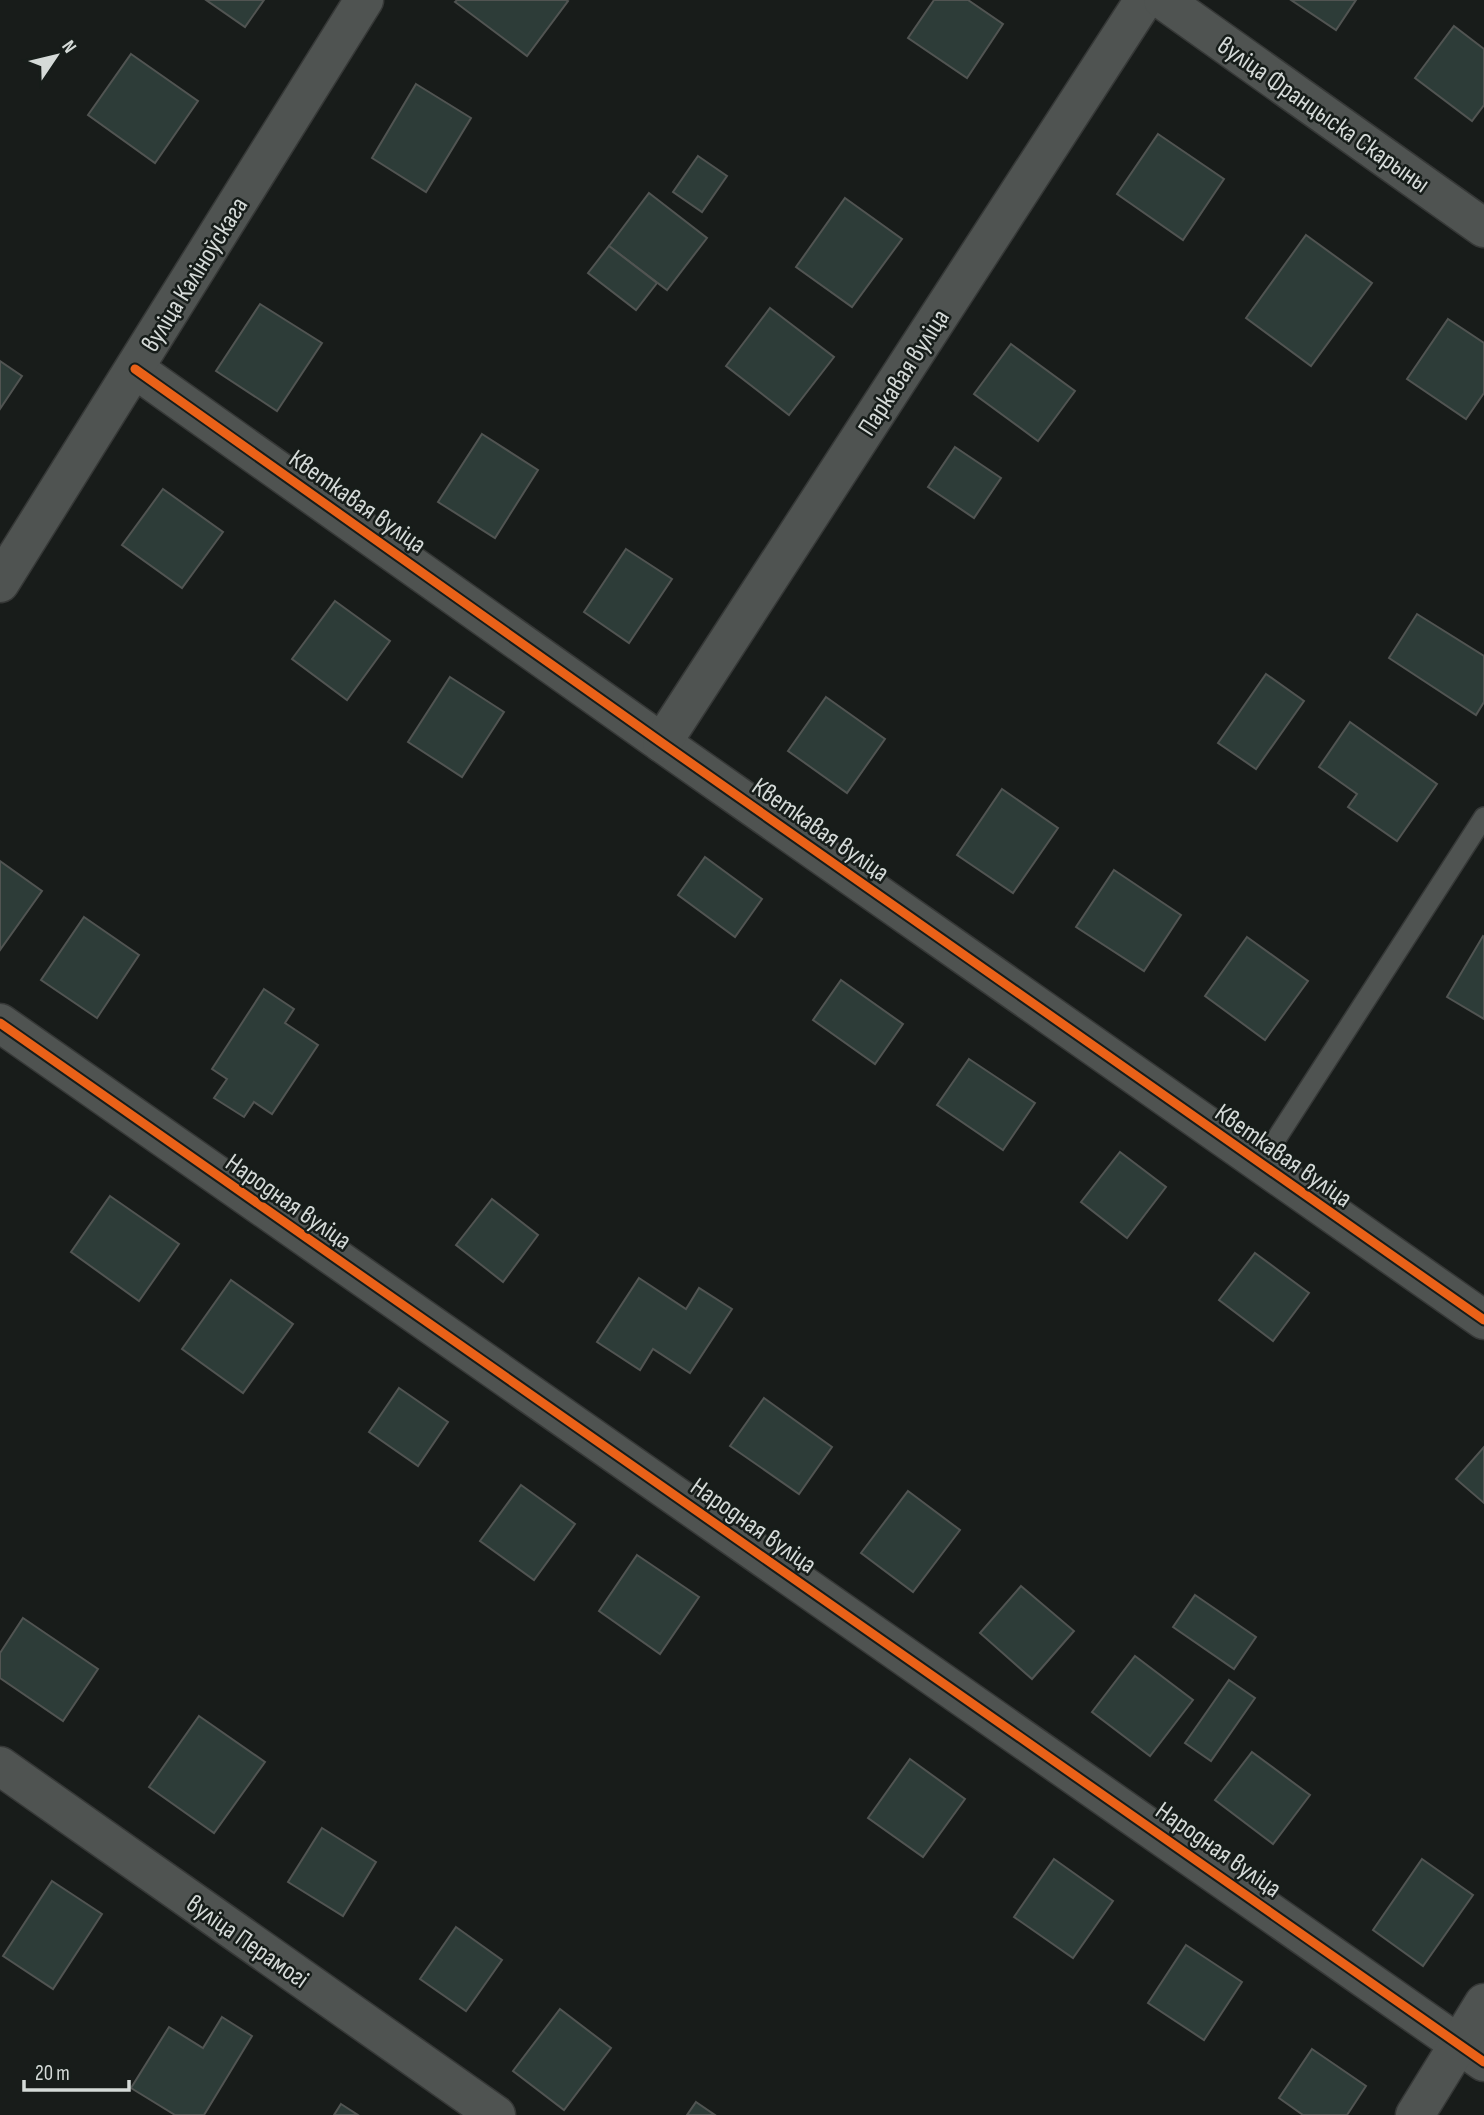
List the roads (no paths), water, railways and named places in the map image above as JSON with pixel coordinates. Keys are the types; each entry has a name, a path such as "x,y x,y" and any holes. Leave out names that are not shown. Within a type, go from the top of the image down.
{"street":[{"name":"вуліца Каліноўскага","path":"0,583 364,0"},
{"name":"Паркавая вуліца","path":"662,743 1144,0"},
{"name":"вуліца Францыска Скарыны","path":"1163,0 1484,228"},
{"name":"Кветкавая вуліца","path":"135,369 1484,1320"},
{"name":"Народная вуліца","path":"0,1023 1471,2053"},
{"name":"вуліца Перамогі","path":"0,1766 496,2115"},
{"path":"1415,2115 1471,2053 1484,2003"}],"lane":[{"path":"1260,1164 1484,817"}]}
